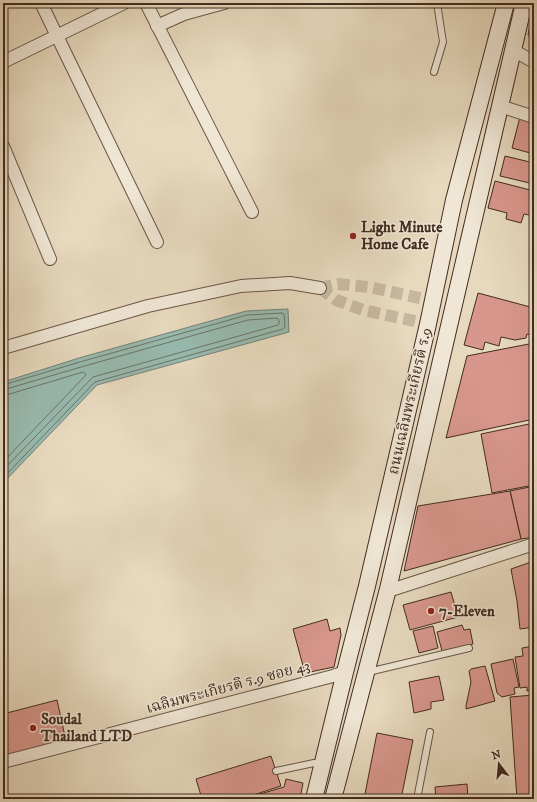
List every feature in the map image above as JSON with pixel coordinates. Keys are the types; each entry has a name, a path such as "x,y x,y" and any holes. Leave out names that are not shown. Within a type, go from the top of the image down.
{"main road":[{"name":"ถนนเฉลิมพระเกียรติ ร.9","path":"314,799 344,672 367,586 426,332 454,200 506,3"},
{"name":"ถนนเฉลิมพระเกียรติ ร.9","path":"333,799 388,589 524,3"},
{"path":"367,586 388,589"},
{"path":"344,672 365,673"}],"street":[{"path":"41,3 157,242"},
{"path":"3,62 124,3"},
{"path":"146,3 252,212"},
{"path":"157,26 184,14 224,3"},
{"path":"513,50 534,62"},
{"path":"500,106 534,117"},
{"path":"3,146 50,259"},
{"path":"3,348 148,306 241,286 290,283 320,288"},
{"path":"388,589 394,589 534,544"},
{"name":"เฉลิมพระเกียรติ ร.9 ซอย 43","path":"3,762 344,672"}],"lane":[{"path":"434,72 443,42 436,3"},
{"path":"365,673 469,648"},
{"path":"417,799 430,732"},
{"path":"276,770 314,763 323,764"}],"water":[{"path":"288,309 289,332 97,385 3,483 3,382 79,358 246,311"}],"building":[{"path":"534,6 534,38 528,35"},
{"path":"520,117 534,121 534,154 512,148"},
{"path":"505,156 534,163 534,184 500,176"},
{"path":"495,181 534,191 534,216 524,214 521,223 506,219 507,213 488,208"},
{"path":"478,293 534,308 534,336 527,334 526,338 515,340 501,337 499,346 485,342 483,350 464,345"},
{"path":"534,343 534,419 446,438 467,356"},
{"path":"534,423 534,485 492,493 481,434"},
{"path":"534,486 534,537 521,539 510,491"},
{"path":"510,491 521,539 404,571 418,506"},
{"path":"534,561 534,627 520,629 511,569"},
{"name":"7-Eleven","path":"451,592 458,617 410,630 403,605"},
{"path":"327,619 330,631 340,628 341,635 334,667 305,673 293,629"},
{"path":"462,625 464,630 470,629 473,644 442,651 437,632"},
{"path":"433,626 438,648 419,653 413,631"},
{"path":"534,646 534,690 527,691 527,687 520,688 515,657 523,656 522,648"},
{"path":"513,659 519,687 514,688 515,694 502,697 497,693 491,664"},
{"path":"485,666 495,701 466,709 471,682 469,671 471,669"},
{"path":"439,676 444,700 431,702 431,709 414,713 409,682"},
{"path":"534,695 534,799 517,799 510,697"},
{"name":"Soudal Thailand LTD","path":"57,700 66,741 3,756 3,714"},
{"path":"377,733 413,740 401,799 364,799"},
{"path":"271,756 281,786 241,799 202,799 196,779"},
{"path":"286,779 303,783 300,799 243,799 284,787"},
{"path":"467,784 468,799 436,799 435,787"}],"tunnel":[{"path":"320,288 338,284 369,287 433,301"},
{"path":"320,288 336,300 363,310 428,324"}],"place":[{"name":"Light Minute Home Cafe","path":"353,236"},
{"name":"7-Eleven","path":"431,611"},
{"name":"Soudal Thailand LTD","path":"33,728"}]}
